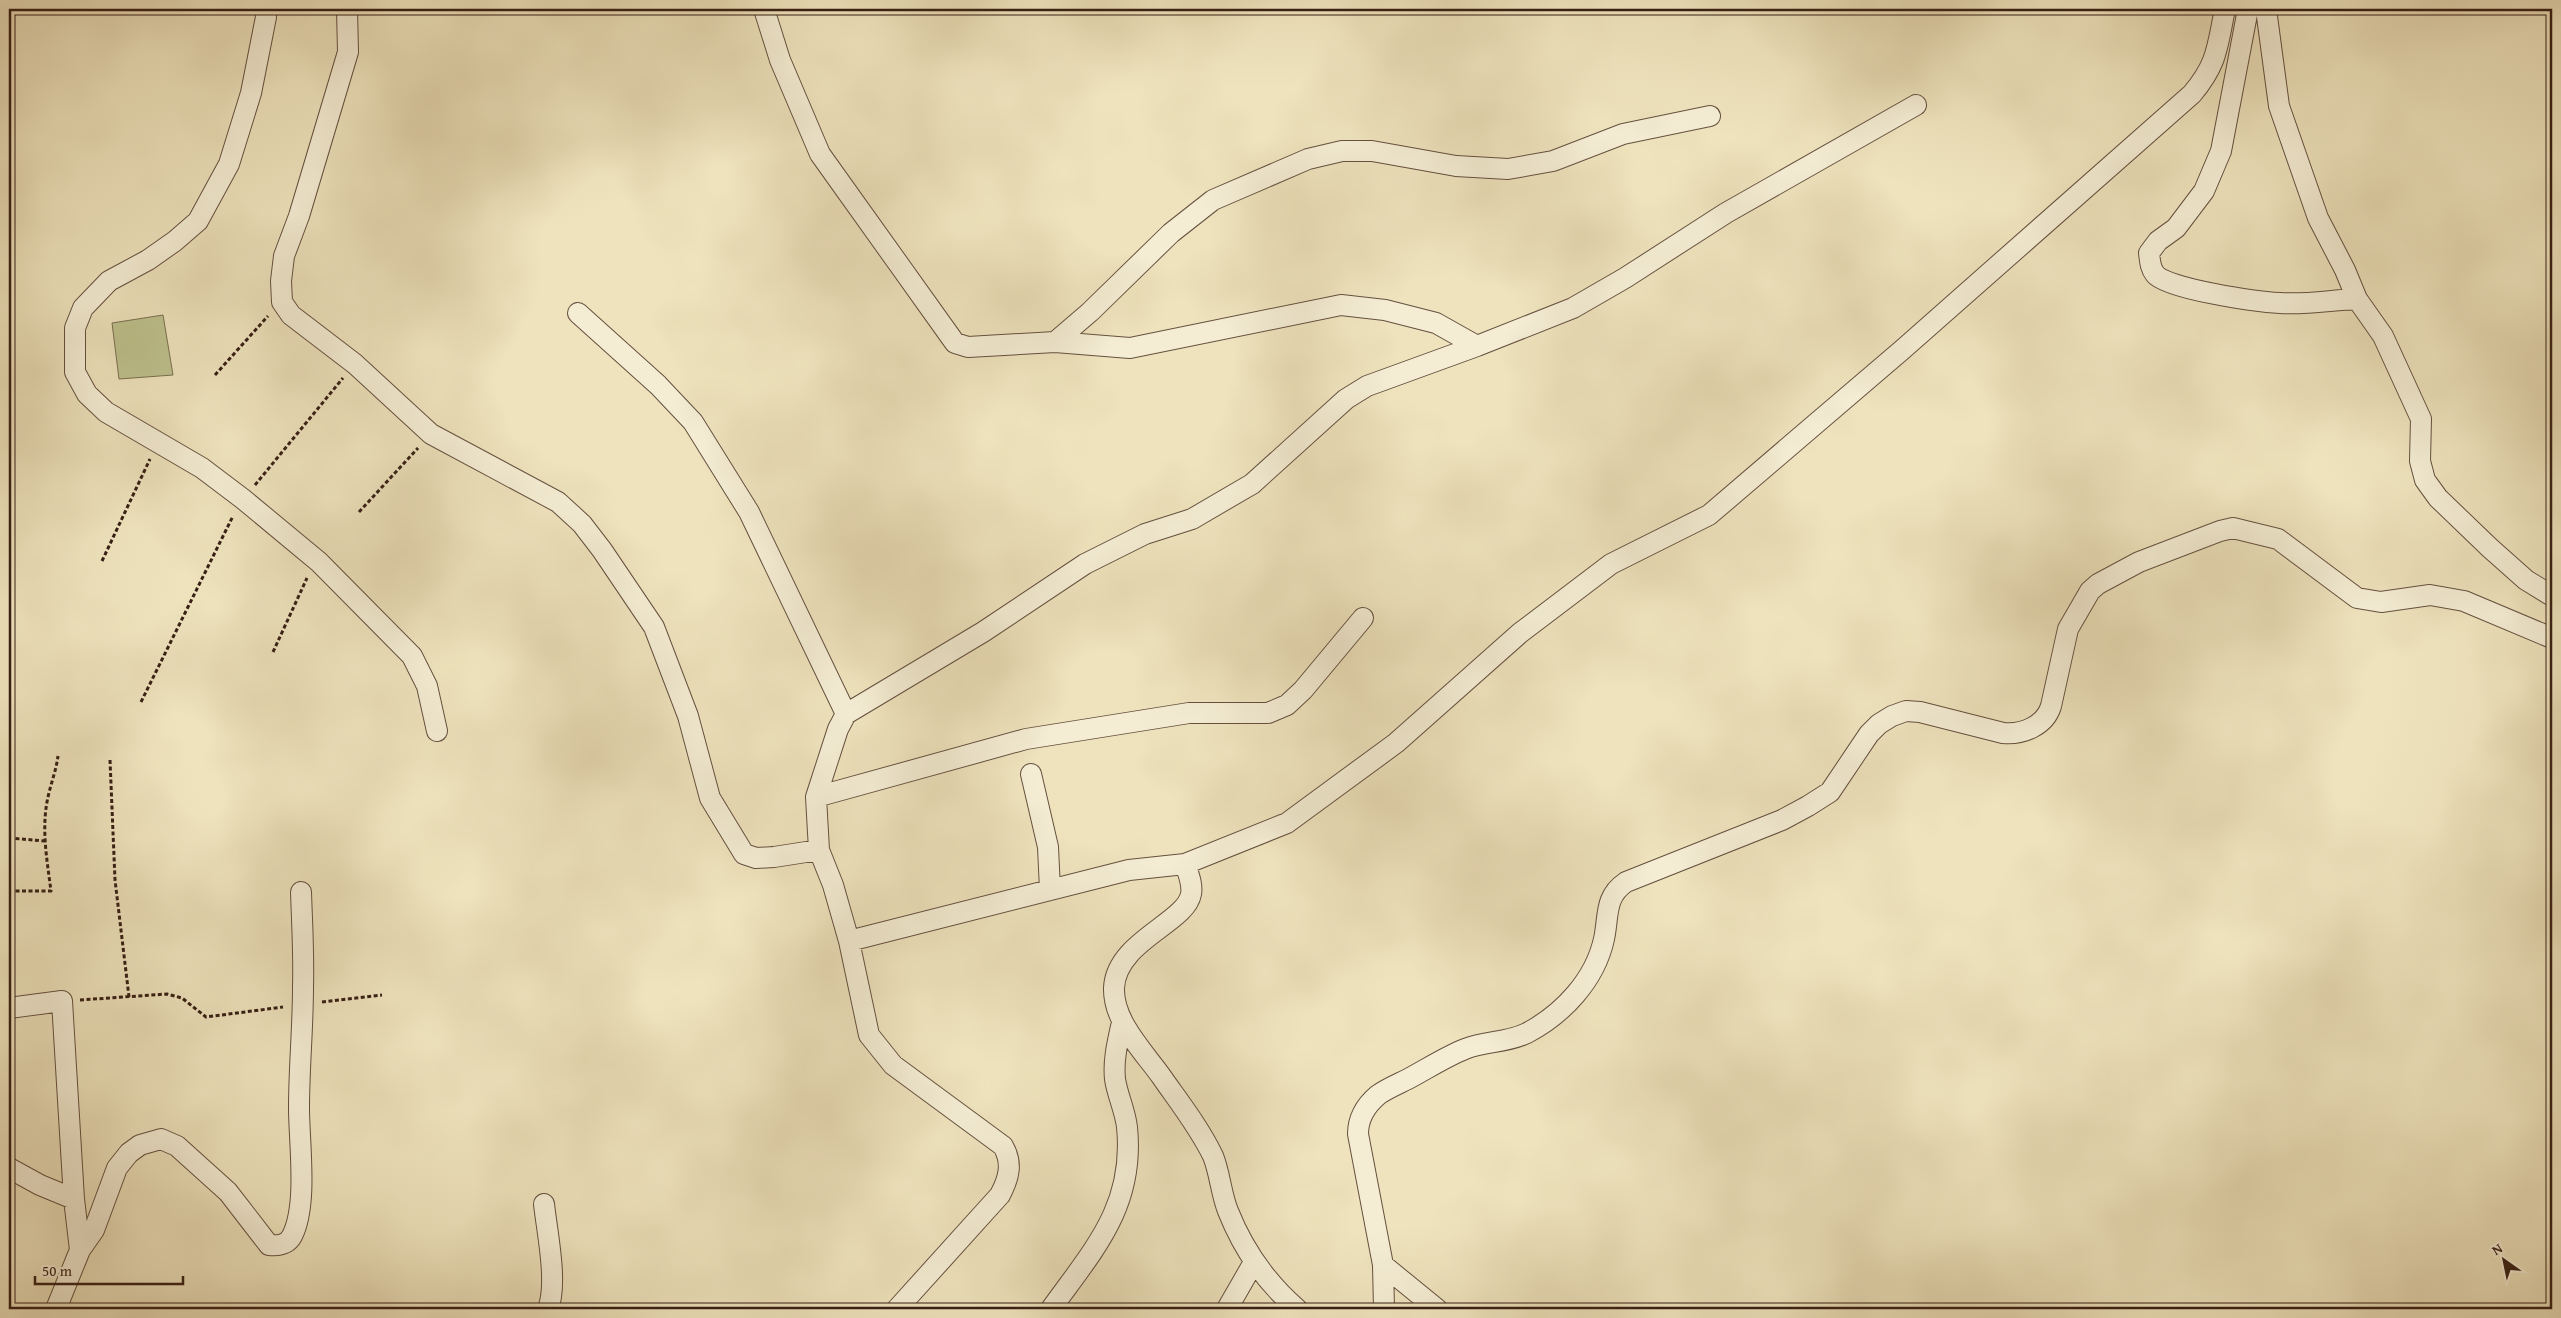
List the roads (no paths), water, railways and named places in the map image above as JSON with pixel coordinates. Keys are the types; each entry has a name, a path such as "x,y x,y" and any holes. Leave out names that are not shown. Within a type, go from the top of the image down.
{"street":[{"path":"265,9 266,17 251,93 229,164 198,221 175,241 148,260 108,281 83,308 75,328 75,372 87,394 106,412 202,468 243,499 319,562 412,656 427,686 437,731"},
{"path":"347,9 348,52 299,216 284,256 280,281 282,302 291,315 355,364 431,434 558,502 582,524 654,627 688,716 710,798 744,854 756,858 819,850"},
{"path":"764,9 780,60 820,154 955,343 968,347 1055,342 1130,348 1341,306 1385,310 1436,322 1477,346"},
{"path":"849,941 1129,870 1185,864 1287,823 1396,743 1520,633 1611,564 1709,515 1902,350 2192,94 2206,78 2215,60 2225,9"},
{"path":"2248,9 2221,151 2204,191 2176,228 2158,241 2149,253 2150,265 2156,275 2166,283 2237,297 2282,303 2357,299"},
{"path":"2266,9 2279,106 2318,218 2345,270 2357,299 2383,336 2421,419 2420,461 2425,480 2438,498 2490,548 2526,580 2552,596"},
{"path":"897,1309 1000,1195 1005,1185 1009,1168 1002,1146 892,1065 869,1035 849,941 833,885 819,850 816,797 838,729 846,714 983,632 1085,564 1146,534 1192,520 1252,484 1346,399 1367,386 1477,346 1573,308 1625,278 1726,213 1916,105"},
{"path":"1055,342 1090,312 1172,232 1213,200 1308,160 1342,151 1372,151 1456,166 1508,169 1554,161 1623,134 1710,116"},
{"path":"578,313 658,385 693,422 749,512 846,714"},
{"path":"1384,1309 1383,1265 1358,1134 1358,1121 1378,1095 1466,1048 1504,1042 1526,1033 1555,1015 1576,995 1592,968 1604,940 1610,899 1617,888 1626,882 1782,820 1808,806 1830,792 1869,734 1879,724 1892,716 1906,711 1920,712 2003,733 2016,734 2042,721 2049,714 2068,628 2083,600 2098,584 2139,562 2211,534 2233,528 2278,539 2357,598 2381,602 2430,595 2464,601 2552,638"},
{"path":"816,797 1026,739 1189,713 1268,713 1287,705 1303,690 1363,618"},
{"path":"1031,774 1048,847 1050,890"},
{"path":"1185,864 1192,888 1188,901 1129,954 1116,976 1115,998 1122,1022 1200,1132 1213,1158 1227,1210 1254,1262 1273,1288 1297,1309"},
{"path":"57,1308 80,1250 94,1230 117,1168 129,1153 140,1145 161,1139 177,1146 228,1192 269,1245 278,1246 287,1243 295,1228 302,1188 299,1108 303,1005 300,892"},
{"path":"9,1008 62,1001 74,1199 80,1250"},
{"path":"1052,1309 1106,1233 1126,1179 1127,1128 1123,1102 1116,1080 1115,1054 1122,1022"},
{"path":"9,1168 40,1185 74,1199"},
{"path":"544,1204 551,1284 548,1309"},
{"path":"1227,1309 1254,1262"},
{"path":"1383,1265 1437,1309"}]}
